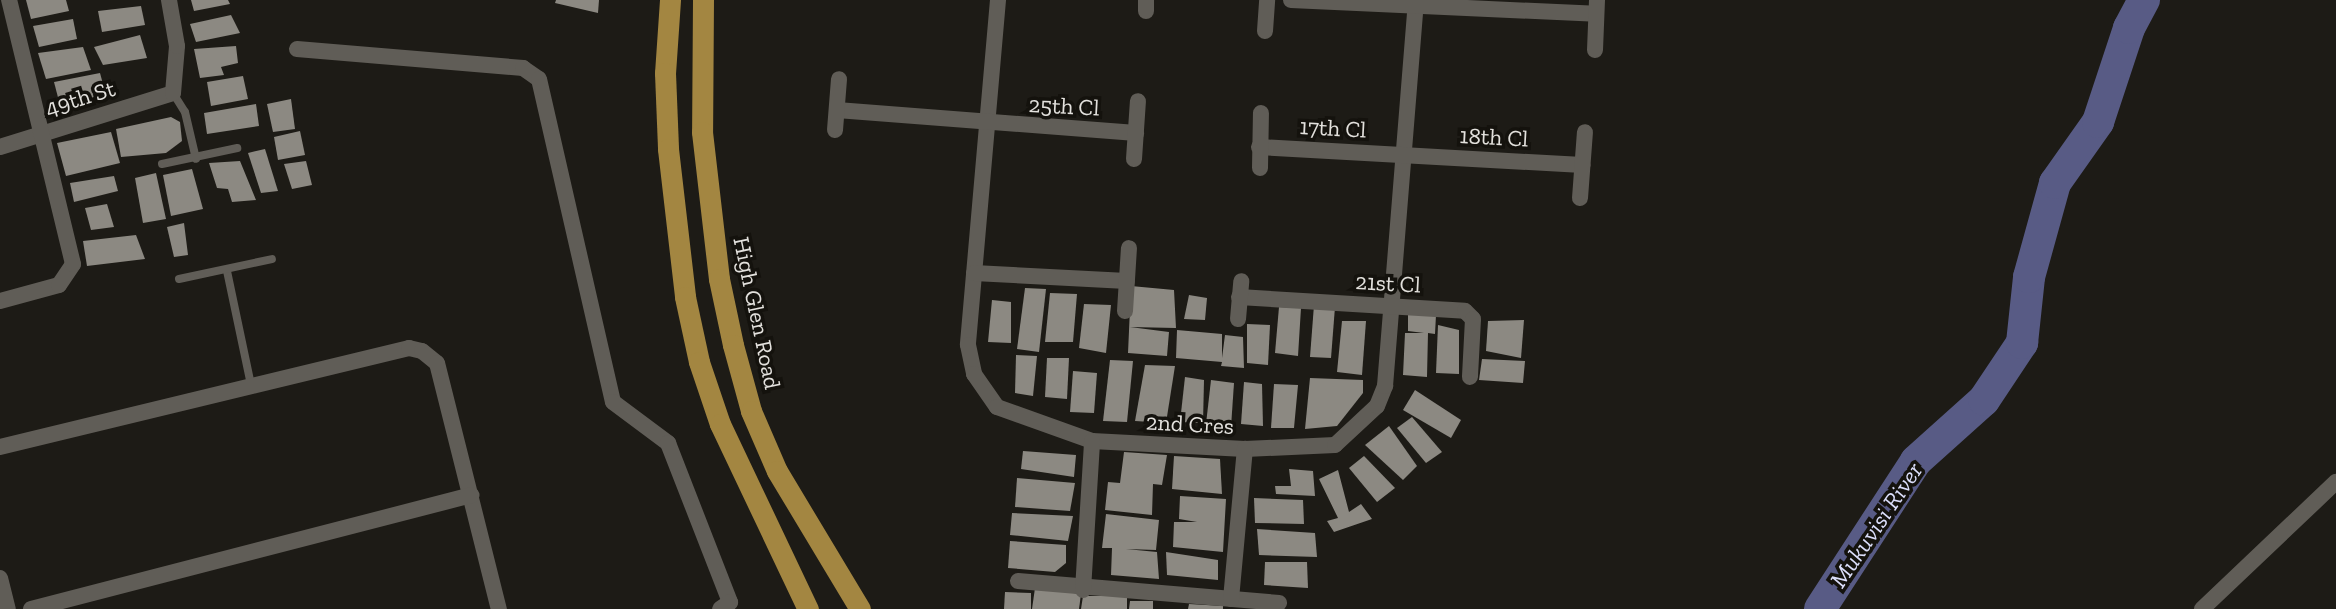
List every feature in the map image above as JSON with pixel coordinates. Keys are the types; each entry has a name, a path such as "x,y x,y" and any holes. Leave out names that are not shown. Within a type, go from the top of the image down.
{"main road":[{"path":"670,0 665,73 668,149 685,297 699,362 725,436 808,609"},
{"name":"High Glen Road","path":"703,0 699,56 702,132 719,279 733,345 751,411 777,471 860,609"}],"street":[{"path":"0,302 59,285 73,264 9,0"},
{"path":"169,0 177,46 173,93"},
{"name":"2nd Cres","path":"998,0 968,345 974,374 997,407 1092,441 1245,449 1324,448 1345,439 1377,406 1385,386 1416,3"},
{"path":"1265,31 1267,0"},
{"path":"1291,0 1596,7 1595,50"},
{"path":"297,49 523,68 539,79 613,402 668,443 730,602 720,609"},
{"path":"835,130 839,79"},
{"name":"49th St","path":"0,147 173,93"},
{"path":"1134,159 1138,101"},
{"name":"25th Cl","path":"837,110 989,124 1136,133"},
{"path":"1260,168 1261,113"},
{"path":"1580,198 1585,132"},
{"name":"17th Cl","path":"1259,147 1404,155"},
{"name":"18th Cl","path":"1404,155 1582,165"},
{"path":"1125,311 1129,248"},
{"path":"974,273 1127,281"},
{"name":"21st Cl","path":"1237,319 1240,289 1470,314 1470,377"},
{"path":"0,447 409,348 422,351 436,363 472,495 499,609"},
{"path":"1083,590 1092,441"},
{"path":"1231,599 1245,449"},
{"path":"2202,609 2336,482"},
{"path":"31,609 472,495"},
{"path":"0,578 8,609"},
{"path":"1018,582 1083,590 1279,603"}],"lane":[{"path":"173,93 185,112 196,159"},
{"path":"162,164 196,159 237,148"},
{"path":"179,279 272,259"},
{"path":"226,271 251,385"}],"building":[{"path":"26,0 66,0 69,11 31,19"},
{"path":"191,0 228,0 230,4 194,11"},
{"path":"556,0 599,0 598,13 555,3"},
{"path":"141,6 145,25 102,32 98,11"},
{"path":"231,15 240,33 196,42 190,24"},
{"path":"73,19 77,39 39,47 33,26"},
{"path":"140,35 147,58 103,65 94,47"},
{"path":"236,46 238,63 221,67 224,75 200,78 194,49"},
{"path":"83,47 91,70 46,79 38,53"},
{"path":"100,73 107,99 61,109 54,82"},
{"path":"243,76 248,99 211,106 207,82"},
{"path":"291,99 295,129 273,132 267,104"},
{"path":"256,104 259,126 207,134 204,113"},
{"path":"171,117 180,122 182,141 166,153 121,157 116,129"},
{"path":"300,131 305,155 278,160 274,137"},
{"path":"111,132 120,163 66,176 57,143"},
{"path":"265,149 278,191 261,193 248,153"},
{"path":"240,161 256,200 232,202 228,189 217,188 209,163"},
{"path":"306,161 312,185 292,189 284,164"},
{"path":"192,169 203,209 171,216 163,175"},
{"path":"156,173 166,219 143,223 135,178"},
{"path":"114,176 118,191 74,202 70,183"},
{"path":"107,204 114,227 91,230 85,208"},
{"path":"184,223 188,255 174,257 167,227"},
{"path":"136,235 145,259 87,266 83,241"},
{"path":"1131,286 1174,290 1176,328 1130,327 1169,332 1167,356 1128,353"},
{"path":"1025,288 1046,289 1039,352 1017,349"},
{"path":"1050,293 1077,294 1073,342 1045,342"},
{"path":"1189,295 1207,298 1205,320 1184,319"},
{"path":"992,300 1011,302 1011,343 988,342"},
{"path":"1084,304 1111,305 1106,353 1079,348"},
{"path":"1314,305 1335,307 1331,358 1310,357"},
{"path":"1279,307 1301,308 1298,356 1275,353"},
{"path":"1408,312 1436,315 1435,334 1428,333 1427,377 1403,375 1405,333 1424,333 1408,331"},
{"path":"1524,320 1521,358 1486,351 1488,321"},
{"path":"1342,321 1366,321 1362,375 1337,372"},
{"path":"1247,324 1270,325 1268,365 1247,363"},
{"path":"1438,325 1459,330 1459,374 1436,373"},
{"path":"1177,330 1222,334 1222,358 1225,335 1243,337 1244,368 1221,366 1222,362 1176,358"},
{"path":"1016,355 1037,356 1033,396 1015,393"},
{"path":"1047,358 1069,358 1067,399 1045,397"},
{"path":"1482,359 1525,361 1523,383 1479,380"},
{"path":"1110,360 1133,361 1127,422 1103,421"},
{"path":"1145,365 1175,366 1166,423 1135,421"},
{"path":"1073,371 1097,373 1094,413 1070,412"},
{"path":"1185,377 1204,380 1203,423 1180,422"},
{"path":"1310,378 1363,380 1363,393 1337,426 1305,429"},
{"path":"1211,380 1234,383 1231,427 1206,424"},
{"path":"1244,382 1262,384 1263,426 1241,424"},
{"path":"1274,384 1298,385 1294,428 1271,428"},
{"path":"1415,390 1461,420 1451,438 1403,410"},
{"path":"1412,417 1442,452 1426,463 1397,428"},
{"path":"1389,426 1417,466 1403,480 1365,445"},
{"path":"1023,451 1076,455 1074,477 1021,469"},
{"path":"1124,452 1167,455 1162,485 1153,484 1152,515 1105,510 1108,482 1120,483"},
{"path":"1174,456 1220,459 1222,494 1172,489"},
{"path":"1364,456 1395,488 1377,502 1349,468"},
{"path":"1289,469 1313,471 1315,496 1276,494 1275,486 1291,486"},
{"path":"1338,470 1349,512 1361,504 1372,519 1334,532 1327,521 1338,518 1319,479"},
{"path":"1017,478 1075,483 1070,511 1015,507"},
{"path":"1180,496 1226,499 1223,552 1173,547 1174,522 1197,522 1179,519"},
{"path":"1254,498 1303,500 1304,524 1255,523"},
{"path":"1012,513 1073,516 1068,541 1010,535"},
{"path":"1106,514 1159,520 1156,550 1126,549 1157,552 1159,579 1111,575 1112,548 1102,548"},
{"path":"1257,529 1315,533 1317,557 1259,555"},
{"path":"1010,541 1066,545 1066,563 1055,572 1008,568"},
{"path":"1166,552 1218,560 1218,580 1167,575"},
{"path":"1265,562 1307,562 1308,588 1264,585"},
{"path":"1035,588 1081,594 1079,609 1032,609"},
{"path":"1005,592 1031,593 1031,609 1004,609"},
{"path":"1083,596 1127,596 1127,609 1081,609"},
{"path":"1130,601 1153,601 1153,609 1129,609"},
{"path":"1189,604 1223,606 1223,609 1188,609"}],"waterway":[{"name":"Mukuvisi River","path":"1820,609 1916,461 1984,400 2022,343 2029,277 2055,183 2098,122 2129,28 2144,0"}]}
